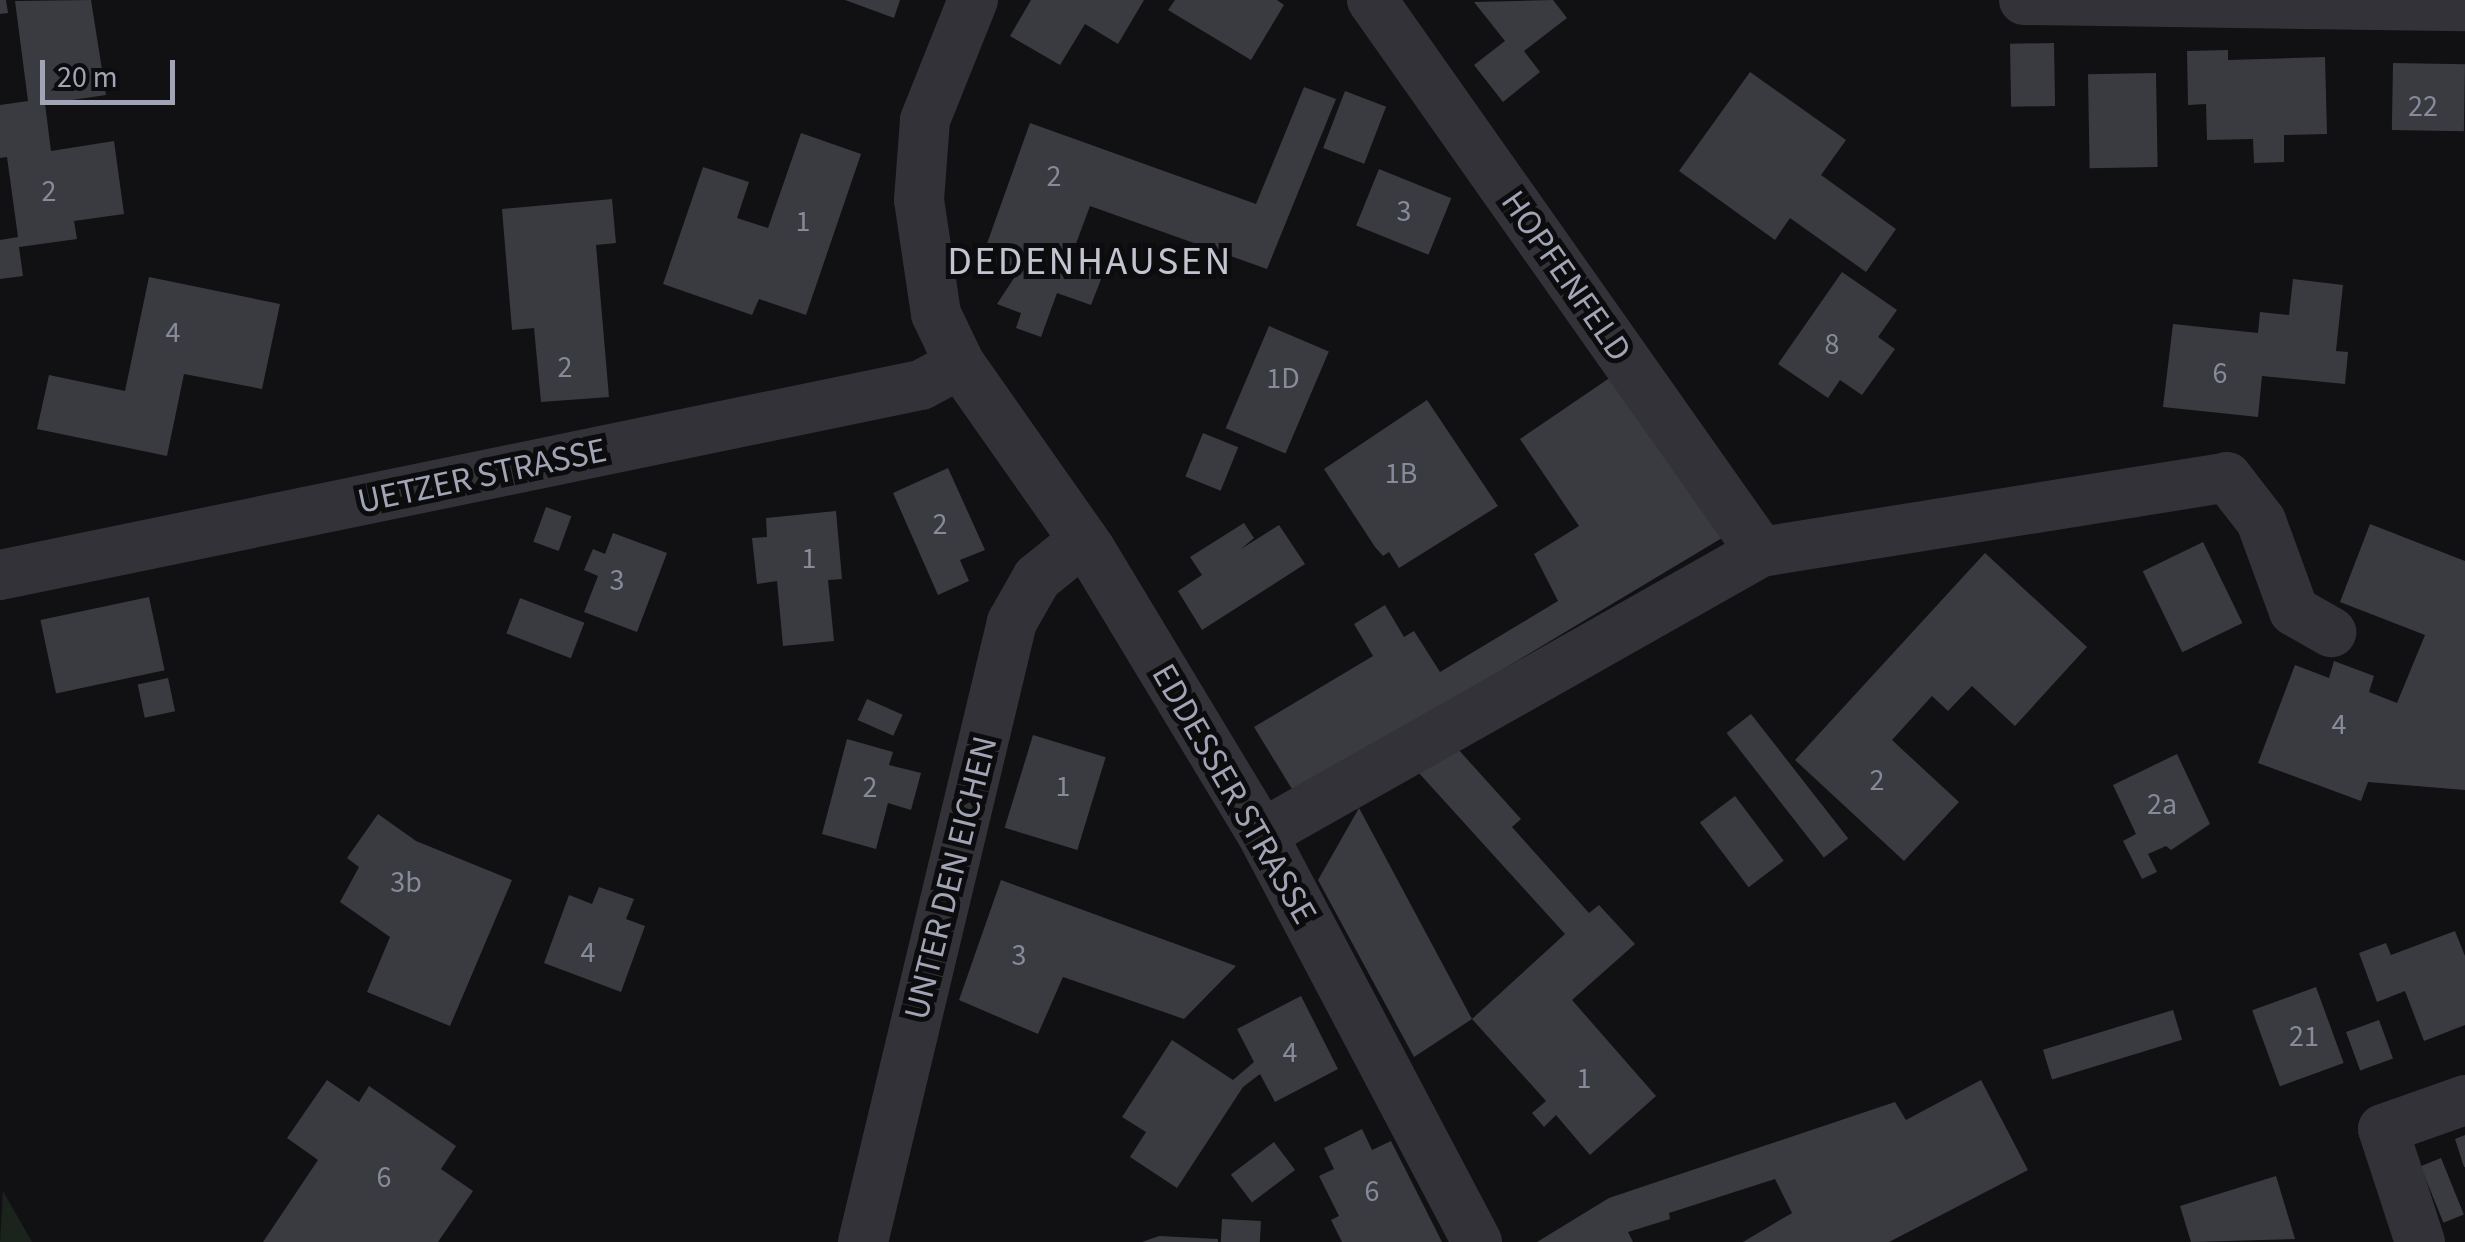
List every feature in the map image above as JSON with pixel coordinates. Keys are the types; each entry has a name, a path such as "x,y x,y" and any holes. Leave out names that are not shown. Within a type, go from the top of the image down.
{"street":[{"name":"EDDESSER STRASSE","path":"973,0 926,120 919,200 936,314 960,364 1084,540 1262,834 1477,1242"},
{"name":"HOPFENFELD","path":"1372,0 1760,552"},
{"path":"2024,0 2465,6"},
{"name":"UETZER STRASSE","path":"0,575 902,389 960,364"},
{"path":"1262,834 1760,552 2185,480 2227,477 2261,521 2294,611 2331,632"},
{"name":"UNTER DEN EICHEN","path":"864,1242 1012,622 1037,578 1084,540"},
{"path":"2420,1242 2384,1129 2465,1100"}],"shaded area":[{"path":"3,1191 32,1242 0,1242"}],"building":[{"path":"0,0 6,0 8,13 0,14"},
{"path":"91,0 106,95 45,104 51,151 114,141 124,214 74,221 77,239 19,247 23,276 0,279 0,240 18,237 7,157 0,158 0,105 28,101 15,1"},
{"path":"845,0 900,0 894,18"},
{"path":"1031,0 1144,0 1118,44 1085,24 1060,65 1010,36"},
{"path":"1175,0 1277,0 1284,5 1251,60 1168,10"},
{"path":"1553,0 1567,18 1524,51 1540,72 1503,102 1474,65 1505,41 1474,2"},
{"path":"2054,43 2055,106 2011,107 2010,44"},
{"path":"2228,50 2228,60 2325,57 2327,134 2284,135 2284,162 2254,163 2253,139 2207,140 2206,104 2188,105 2187,51"},
{"path":"2393,63 2465,64 2464,131 2392,130"},
{"path":"1750,72 1846,140 1821,175 1896,229 1866,272 1790,218 1775,240 1679,171"},
{"path":"2156,73 2158,167 2090,168 2088,74"},
{"path":"1304,87 1336,99 1267,269 1090,206 1071,257 1105,269 1091,305 1057,293 1041,337 1016,328 1021,313 997,304 1014,278 979,266 1030,123 1256,204"},
{"path":"1345,91 1386,107 1364,164 1323,148"},
{"path":"801,133 861,154 806,315 759,299 752,315 663,284 703,167 749,182 737,218 768,228"},
{"path":"1379,169 1451,198 1428,255 1356,226"},
{"path":"612,199 616,243 596,245 609,397 541,402 534,328 512,330 502,209"},
{"path":"1842,272 1897,310 1878,337 1895,349 1862,395 1840,380 1828,398 1778,364"},
{"path":"149,277 280,304 262,389 184,374 167,456 37,429 49,375 125,391"},
{"path":"2293,279 2343,285 2336,351 2348,352 2345,384 2262,376 2258,417 2163,407 2173,324 2258,333 2260,312 2289,315"},
{"path":"1269,326 1329,351 1285,454 1226,428"},
{"path":"1611,377 1722,538 1295,794 1254,727 1373,656 1354,624 1385,605 1404,637 1414,631 1440,672 1558,601 1534,554 1579,526 1520,439"},
{"path":"1427,400 1498,506 1399,568 1389,552 1383,556 1375,547 1324,469"},
{"path":"1203,433 1238,447 1221,491 1185,477"},
{"path":"948,468 985,550 960,560 969,581 938,595 893,493"},
{"path":"546,507 571,516 559,551 533,542"},
{"path":"836,511 842,579 828,580 834,641 783,646 777,581 757,584 752,538 767,537 766,518"},
{"path":"1244,523 1254,538 1241,549 1279,525 1305,564 1202,630 1178,591 1202,575 1190,557"},
{"path":"2370,524 2465,561 2465,790 2368,782 2361,801 2258,763 2295,665 2329,678 2334,661 2374,676 2369,692 2397,703 2425,635 2340,602"},
{"path":"613,533 667,553 637,632 584,612 598,576 584,570 593,549 605,554"},
{"path":"2203,542 2242,623 2182,652 2143,571"},
{"path":"1985,553 2087,647 2015,726 1972,686 1948,711 1932,696 1892,740 1959,802 1904,861 1795,760"},
{"path":"149,597 165,670 56,693 40,620"},
{"path":"520,598 584,623 571,658 506,633"},
{"path":"168,678 175,711 145,718 138,684"},
{"path":"867,699 903,715 893,736 858,720"},
{"path":"1751,714 1848,839 1824,858 1727,733"},
{"path":"1033,735 1106,757 1077,850 1005,828"},
{"path":"847,739 893,752 889,765 921,773 911,810 888,803 876,849 822,834"},
{"path":"1457,748 1521,819 1512,827 1589,913 1599,905 1635,944 1572,1000 1656,1096 1590,1155 1556,1115 1544,1127 1532,1113 1546,1101 1472,1019 1565,934 1418,772"},
{"path":"2177,754 2210,824 2171,850 2166,846 2148,854 2157,872 2142,879 2123,841 2136,834 2113,785"},
{"path":"1735,796 1784,861 1749,887 1700,822"},
{"path":"1359,808 1472,1019 1414,1057 1318,880"},
{"path":"378,814 416,841 512,880 450,1026 367,992 390,937 340,902 359,867 347,858"},
{"path":"1001,880 1236,966 1184,1019 1063,977 1038,1034 959,1000"},
{"path":"599,887 634,899 626,919 645,926 621,992 544,963 569,895 592,904"},
{"path":"2455,931 2465,956 2465,1025 2424,1041 2405,991 2377,1002 2359,953 2386,943 2391,955"},
{"path":"2316,987 2344,1063 2280,1086 2252,1010"},
{"path":"1301,996 1338,1069 1275,1102 1260,1074 1243,1087 1177,1188 1130,1157 1146,1132 1122,1117 1172,1040 1233,1080 1254,1062 1237,1029"},
{"path":"2173,1010 2182,1040 2052,1079 2043,1050"},
{"path":"2379,1020 2393,1059 2360,1070 2346,1032"},
{"path":"327,1080 359,1102 369,1086 456,1146 441,1169 473,1191 438,1242 263,1242 318,1160 287,1138"},
{"path":"1981,1080 2028,1170 1889,1242 1743,1242 1792,1213 1775,1179 1669,1213 1670,1219 1628,1232 1633,1242 1537,1242 1609,1198 1895,1102 1906,1120"},
{"path":"1362,1129 1372,1150 1391,1141 1442,1242 1342,1242 1331,1220 1339,1216 1319,1176 1334,1169 1324,1148"},
{"path":"2465,1135 2465,1167 2464,1167 2455,1139"},
{"path":"1274,1142 1295,1170 1252,1202 1231,1174"},
{"path":"2441,1158 2464,1215 2443,1223 2421,1166"},
{"path":"2276,1176 2295,1239 2191,1242 2180,1206"},
{"path":"1222,1219 1261,1221 1260,1242 1221,1242"},
{"path":"1159,1236 1218,1239 1218,1242 1142,1242"}],"district":[{"name":"DEDENHAUSEN","path":"1090,262"}]}
